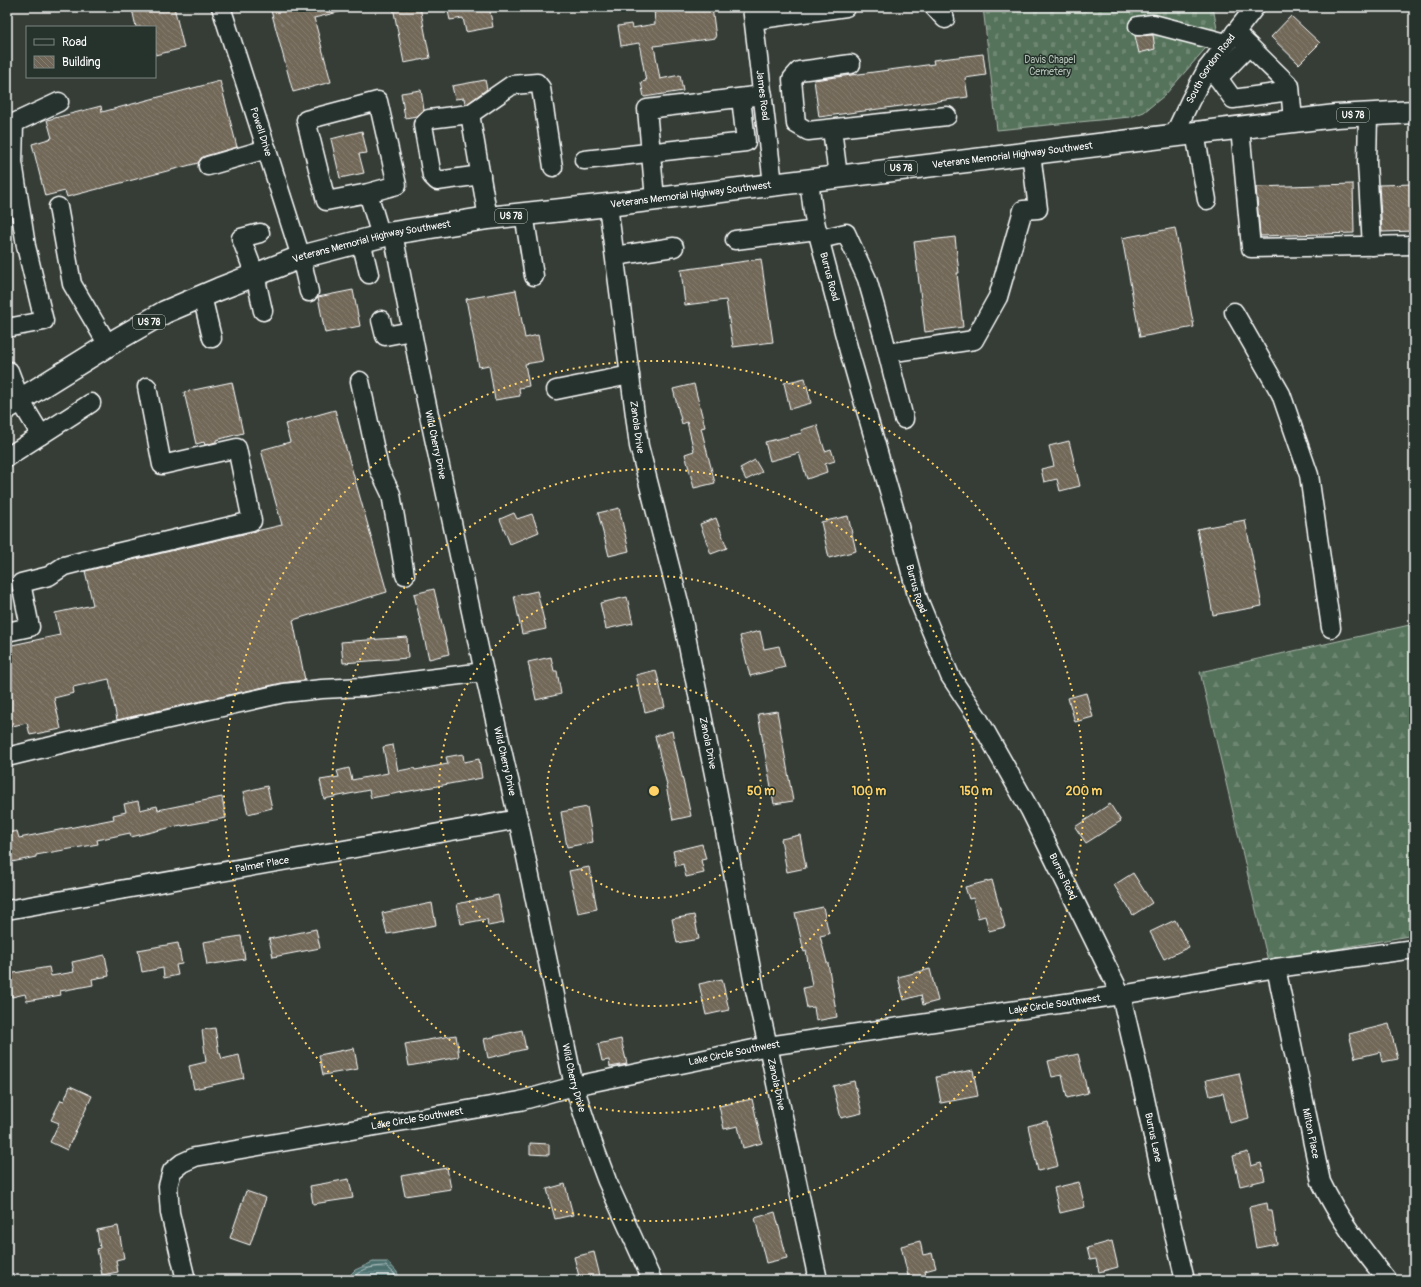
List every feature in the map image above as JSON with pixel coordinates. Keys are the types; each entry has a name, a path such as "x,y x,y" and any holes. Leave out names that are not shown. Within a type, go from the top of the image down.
{"main road":[{"name":"Veterans Memorial Highway Southwest","path":"14,404 108,345 165,312 301,257 378,236 488,218 608,205 1184,134 1293,121 1368,114 1414,112"}],"street":[{"name":"Powell Drive","path":"221,7 225,37 267,150 301,257 309,292"},
{"path":"753,13 846,7"},
{"name":"South Gordon Road","path":"1184,134 1190,101 1213,73 1234,27 1255,7"},
{"name":"James Road","path":"753,13 773,184"},
{"path":"1138,26 1153,24 1234,27 1250,46 1290,86 1293,121"},
{"path":"1250,46 1213,73 1233,99 1290,91"},
{"path":"851,64 799,71 792,79 796,124 808,131 947,116"},
{"path":"481,175 437,181 432,176 423,126 429,119 470,114 512,86 537,84 541,88 553,167"},
{"path":"655,199 647,109 763,96"},
{"path":"584,160 746,142 741,98"},
{"path":"378,101 397,185 368,193 326,201 306,120 378,101"},
{"path":"7,328 44,321 23,231 13,162 14,123 59,102"},
{"path":"470,114 488,218"},
{"path":"1368,114 1367,163 1372,246"},
{"path":"1240,128 1251,248 1414,245"},
{"path":"832,129 838,176"},
{"path":"1184,134 1207,200"},
{"path":"208,166 267,150"},
{"path":"888,353 974,340 998,297 1023,210 1038,210 1031,153"},
{"name":"Burrus Road","path":"809,180 813,212 849,350 918,599 950,676 978,718 1030,810 1121,995"},
{"path":"368,193 378,236 369,274"},
{"name":"Zanola Drive","path":"608,205 639,446 680,606 717,789 755,990 818,1280"},
{"path":"58,207 72,284 108,345"},
{"path":"524,214 534,276"},
{"path":"260,233 241,238 255,275 262,311"},
{"path":"735,240 846,233 867,278 888,353 904,419"},
{"name":"Wild Cherry Drive","path":"378,236 412,331 413,370 518,819 574,1086 607,1181 652,1280"},
{"path":"615,256 674,247"},
{"path":"202,296 212,338"},
{"path":"1234,312 1281,394 1309,475 1331,628"},
{"path":"383,328 412,331"},
{"path":"7,372 9,371 14,404 41,435"},
{"path":"556,390 630,375"},
{"path":"360,381 379,469 391,494 405,575"},
{"path":"7,632 30,627 21,583 49,576 64,566 92,558 252,521 237,448 162,465 147,387"},
{"path":"7,457 91,403"},
{"path":"7,757 284,693 372,686 484,672"},
{"name":"Palmer Place","path":"7,910 518,819"},
{"name":"Lake Circle Southwest","path":"186,1280 170,1213 168,1186 172,1171 182,1163 195,1157 520,1101 574,1086 768,1046 1121,995 1276,968 1414,949"},
{"name":"Milton Place","path":"1276,968 1321,1182 1333,1206 1365,1252 1387,1280"},
{"name":"Burrus Lane","path":"1121,995 1172,1226 1186,1280"}],"green space":[{"name":"Davis Chapel Cemetery","path":"983,7 1213,7 1218,34 1165,95 1144,112 1130,117 997,130"},
{"path":"1414,624 1414,935 1268,961 1200,672"}],"water":[{"path":"373,1262 388,1262 397,1272 400,1280 352,1280 350,1275 355,1270"}],"building":[{"path":"140,7 174,7 184,48 156,55 156,26 136,26 132,9"},
{"path":"270,7 343,7 343,11 314,18 331,82 293,92"},
{"path":"393,7 420,7 430,58 404,63"},
{"path":"447,7 489,7 493,27 466,32 463,18 450,20"},
{"path":"712,7 716,38 654,46 660,79 680,75 683,91 644,97 641,82 646,81 639,43 621,46 618,26 631,24 632,28 655,24 654,8"},
{"path":"1291,16 1320,43 1299,64 1271,37"},
{"path":"1153,35 1155,49 1139,53 1135,36"},
{"path":"983,54 986,75 965,78 968,97 819,117 814,80 934,64 933,60"},
{"path":"485,80 487,89 467,104 465,104 464,98 455,99 452,86"},
{"path":"220,81 237,147 205,156 201,158 198,163 67,197 65,191 45,196 32,144 52,138 47,120 101,106 102,112"},
{"path":"421,90 424,110 417,116 405,118 401,93"},
{"path":"362,131 367,153 359,154 364,173 340,178 331,139"},
{"path":"1353,184 1354,233 1260,236 1256,187"},
{"path":"1414,184 1414,231 1382,232 1379,185"},
{"path":"1175,228 1194,327 1140,337 1122,238"},
{"path":"955,237 963,327 925,332 914,242"},
{"path":"761,259 773,342 733,347 726,300 685,305 681,270"},
{"path":"353,290 360,326 325,333 318,297"},
{"path":"516,290 525,338 538,335 543,361 525,364 529,386 519,388 520,396 495,400 489,365 479,367 466,299"},
{"path":"805,378 811,403 790,409 784,383"},
{"path":"232,382 243,433 216,440 216,442 205,445 204,442 196,444 184,392"},
{"path":"694,384 705,427 701,428 715,483 694,488 685,454 694,451 687,422 682,424 673,389"},
{"path":"335,410 387,592 293,620 305,680 282,683 117,720 109,679 73,687 74,693 54,698 61,729 30,735 27,723 7,727 7,646 60,635 55,613 93,605 85,571 282,525 261,450 290,442 285,424"},
{"path":"817,425 825,451 831,449 835,461 825,464 827,472 807,479 799,453 770,461 765,442 802,433 801,430"},
{"path":"1069,441 1080,486 1060,491 1057,479 1044,482 1041,469 1054,466 1049,446"},
{"path":"755,460 762,472 746,480 740,468"},
{"path":"619,508 629,551 609,556 598,513"},
{"path":"514,513 517,519 532,514 539,532 510,544 500,519"},
{"path":"848,516 856,551 829,558 821,522"},
{"path":"716,518 727,548 711,554 700,524"},
{"path":"1245,520 1262,606 1213,615 1197,529"},
{"path":"434,589 449,654 429,659 414,594"},
{"path":"537,591 546,629 522,634 514,596"},
{"path":"627,597 633,623 606,629 600,603"},
{"path":"760,631 764,649 779,646 785,667 750,676 740,636"},
{"path":"407,637 408,658 343,663 341,642"},
{"path":"551,657 554,671 557,671 561,694 536,700 528,662"},
{"path":"656,670 665,707 645,712 636,675"},
{"path":"1086,693 1093,717 1075,722 1068,698"},
{"path":"777,711 793,801 774,804 758,714"},
{"path":"672,731 691,816 673,820 667,785 655,736"},
{"path":"393,745 398,771 414,768 415,770 448,764 446,757 463,754 464,762 479,759 482,778 371,798 369,790 324,799 320,780 339,777 337,771 349,768 352,780 388,773 383,747"},
{"path":"267,786 272,808 248,814 243,792"},
{"path":"222,797 226,818 181,825 131,837 130,833 97,840 98,844 36,855 36,857 7,863 7,833 17,831 19,838 114,819 113,815 126,812 124,804 138,801 140,810 157,806 158,810"},
{"path":"1110,804 1121,821 1086,843 1075,827"},
{"path":"587,807 593,842 567,847 561,812"},
{"path":"800,835 806,868 787,872 781,839"},
{"path":"702,844 706,859 701,860 704,873 686,877 683,864 676,866 673,851"},
{"path":"589,867 597,909 578,913 569,871"},
{"path":"1133,873 1152,903 1133,915 1114,885"},
{"path":"992,880 1005,927 989,931 985,916 978,918 973,898 969,899 965,887"},
{"path":"498,895 504,923 488,926 487,919 461,924 457,904"},
{"path":"432,903 436,925 387,934 382,913"},
{"path":"823,907 829,934 820,936 828,963 837,1017 816,1021 814,1007 807,1008 803,988 812,986 806,951 804,952 795,913"},
{"path":"694,915 699,939 677,943 672,919"},
{"path":"1175,920 1189,947 1164,959 1150,932"},
{"path":"316,929 320,948 273,957 269,939"},
{"path":"241,936 245,959 207,965 203,942"},
{"path":"178,943 182,964 176,965 178,975 164,978 163,968 142,972 138,950"},
{"path":"105,955 109,976 92,979 93,985 60,991 61,995 27,1001 25,994 12,997 8,974 49,967 51,976 74,972 72,962"},
{"path":"930,969 938,1001 923,1005 921,995 904,1000 898,977"},
{"path":"722,979 729,1010 706,1015 699,984"},
{"path":"1389,1024 1398,1059 1382,1062 1380,1052 1355,1058 1349,1034"},
{"path":"215,1028 219,1053 222,1059 239,1055 244,1078 194,1089 189,1066 206,1062 202,1030"},
{"path":"522,1030 526,1049 488,1058 484,1039"},
{"path":"456,1035 459,1057 409,1066 405,1044"},
{"path":"621,1039 627,1064 610,1067 609,1060 602,1061 598,1044"},
{"path":"354,1048 358,1069 323,1075 319,1055"},
{"path":"1078,1054 1088,1093 1067,1098 1062,1075 1052,1077 1048,1061"},
{"path":"973,1070 978,1096 941,1103 936,1077"},
{"path":"1239,1073 1249,1118 1230,1123 1223,1093 1210,1096 1206,1080"},
{"path":"854,1081 862,1113 841,1118 833,1086"},
{"path":"70,1086 92,1096 67,1150 50,1142 59,1123 51,1120 61,1100 64,1101"},
{"path":"752,1099 762,1143 743,1148 738,1126 724,1129 719,1106"},
{"path":"1047,1121 1058,1166 1038,1171 1028,1126"},
{"path":"530,1143 549,1144 549,1155 530,1154"},
{"path":"1248,1152 1251,1166 1261,1163 1265,1180 1240,1186 1233,1156"},
{"path":"447,1168 451,1189 405,1196 401,1176"},
{"path":"349,1179 353,1198 313,1204 310,1186"},
{"path":"1079,1182 1085,1207 1060,1213 1054,1188"},
{"path":"565,1184 573,1215 555,1219 547,1189"},
{"path":"246,1191 266,1198 250,1245 230,1238"},
{"path":"1267,1203 1268,1210 1272,1210 1277,1244 1256,1248 1249,1207"},
{"path":"775,1212 787,1258 766,1263 755,1218"},
{"path":"118,1226 124,1258 116,1260 118,1272 102,1275 97,1249 100,1248 97,1230"},
{"path":"920,1241 923,1255 932,1253 936,1268 925,1271 927,1280 909,1280 901,1246"},
{"path":"1112,1241 1118,1267 1099,1272 1096,1259 1090,1260 1087,1248"},
{"path":"594,1252 601,1280 580,1280 574,1257"}]}
